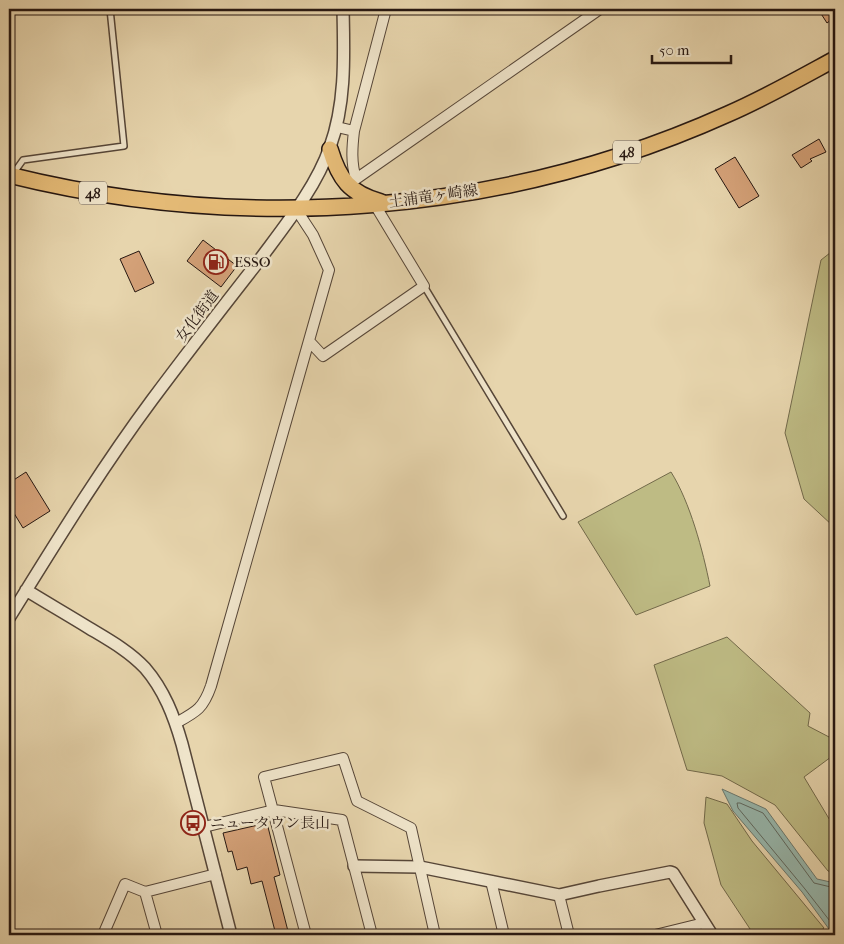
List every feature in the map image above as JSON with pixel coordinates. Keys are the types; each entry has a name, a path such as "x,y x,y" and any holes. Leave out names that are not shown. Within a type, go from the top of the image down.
{"main road":[{"name":"土浦竜ヶ崎線","path":"10,176 96,193 227,208 296,209 381,204 453,195 553,174 614,157 727,115 764,98 835,59"},
{"path":"330,149 335,167 349,187 381,204"}],"street":[{"name":"女化街道","path":"9,618 74,512 124,440 296,209 315,179 330,149 337,127 344,79 343,9"},
{"path":"386,9 354,131 352,150 356,179 600,9"},
{"path":"337,127 354,131"},
{"path":"309,341 323,356 424,286 381,204"},
{"path":"176,722 195,713 202,707 211,686 329,270 313,234 296,209"},
{"path":"26,590 133,656 146,669 163,695 176,722 231,935"},
{"path":"306,935 264,777 343,758 358,801 411,828 435,935"},
{"path":"204,826 274,810 342,820 372,935"},
{"path":"354,866 420,867 559,895 670,872 673,873 712,935"},
{"path":"103,935 124,884 145,892 216,874"},
{"path":"491,882 504,935"},
{"path":"145,892 157,935"},
{"path":"559,895 569,935"},
{"path":"655,935 704,923"}],"lane":[{"path":"10,176 23,160 124,146 110,9"},
{"path":"424,286 563,516"}],"shaded area":[{"path":"835,249 835,525 833,526 804,499 785,433 821,260"},
{"path":"671,472 690,512 700,542 710,586 636,615 578,522"},
{"path":"727,637 810,713 808,726 831,738 831,757 804,777 831,822 835,819 835,873 828,871 775,805 722,776 687,770 654,665"},
{"path":"706,797 727,804 752,841 824,928 815,935 754,935 721,885 704,823"}],"water":[{"path":"722,789 766,809 817,879 835,883 835,935 822,935 829,929 802,892 733,811"}],"building":[{"path":"818,9 830,9 835,17 827,23"},
{"path":"819,139 826,152 810,159 812,161 801,168 792,155"},
{"path":"735,157 759,196 739,208 715,169"},
{"path":"203,240 237,266 221,287 187,261"},
{"path":"139,251 154,283 135,292 120,259"},
{"path":"26,472 50,511 23,528 9,505 9,483"},
{"path":"267,823 280,875 274,877 289,935 276,935 262,881 251,884 247,867 237,870 232,851 228,852 223,833"}],"place":[{"name":"ESSO","path":"216,262"},
{"name":"ニュータウン長山","path":"193,823"}]}
